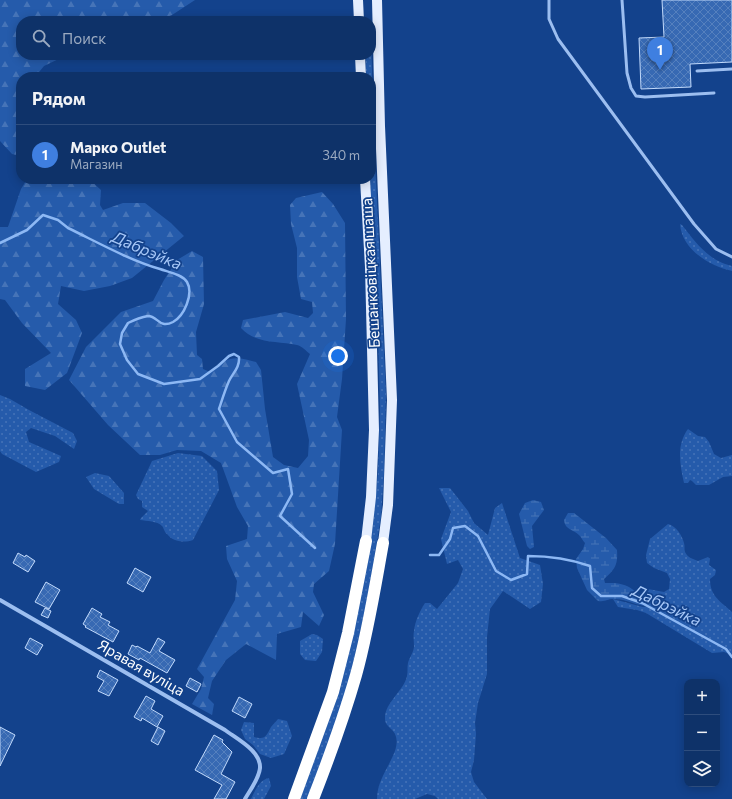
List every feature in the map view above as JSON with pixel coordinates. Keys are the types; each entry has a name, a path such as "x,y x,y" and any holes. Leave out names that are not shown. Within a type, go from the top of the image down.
{"highway":[{"path":"294,799 333,692 348,633 366,542"},
{"path":"313,799 338,734 356,674 371,608 383,543"}],"main road":[{"path":"358,0 359,16"},
{"name":"Бешанковіцкая шаша","path":"377,0 380,126 392,400 388,505 383,543"},
{"path":"360,60 361,72"},
{"name":"Бешанковіцкая шаша","path":"365,184 370,267 374,430 371,497 366,542"}],"street":[{"name":"Яравая вуліца","path":"0,600 225,730 251,748 258,758 260,767 258,776 245,799"}],"lane":[{"path":"549,0 549,19 558,39 694,224 716,249 732,257"},
{"path":"622,0 628,73 631,88 636,96 645,97 714,94"},
{"path":"697,70 732,69"}],"green space":[{"path":"0,0 195,0 169,16 16,16 16,60 57,60 44,66 39,72 16,72 16,155 12,154 0,141"},
{"path":"366,60 372,60 372,72 366,72"},
{"path":"376,181 386,395 381,517 367,601 349,681 338,718 307,799 300,799 340,690 367,567 378,471 380,411 378,330 370,184 376,184"},
{"path":"24,184 94,184 101,190 100,205 103,210 123,203 145,203 171,223 184,236 132,278 110,286 84,291 61,286 58,304 76,320 82,333 67,373 45,390 25,386 25,369 51,353 22,323 5,300 0,299 0,227 8,227"},
{"path":"322,192 333,204 345,223 346,319 342,379 337,417 342,430 335,544 329,571 314,584 313,592 324,615 319,626 303,612 301,627 277,634 276,660 246,644 226,660 212,681 208,698 214,704 212,715 192,704 201,689 204,677 197,669 235,600 237,581 227,559 226,546 247,539 248,526 237,507 221,463 201,451 177,450 160,455 140,455 108,425 69,380 86,347 121,312 153,301 177,260 192,251 203,257 204,304 196,332 197,355 202,359 203,369 210,372 227,360 236,358 256,362 261,370 265,409 273,457 284,465 298,468 308,456 309,440 297,384 310,354 302,347 297,345 267,341 253,337 241,328 243,320 285,312 308,318 313,313 312,302 301,299 297,277 297,248 291,224 290,205 296,198"},
{"path":"680,224 710,256 724,264 732,266 732,271 706,261 698,255 686,242"},
{"path":"0,395 73,433 77,441 74,449 55,436 31,428 26,432 29,442 61,456 59,462 36,472 2,454 0,451"},
{"path":"688,429 698,436 705,437 714,454 721,458 732,455 732,476 723,477 709,485 696,485 690,480 688,483 684,483 680,462 680,448 684,435"},
{"path":"178,453 202,456 217,471 219,490 193,540 186,541 172,539 162,526 157,523 140,520 148,511 142,507 142,501 138,499 136,495 152,461"},
{"path":"95,473 109,476 124,493 124,504 119,504 94,489 86,477"},
{"path":"439,488 450,488 468,511 474,523 488,535 495,508 502,503 520,558 540,565 543,584 541,602 530,609 503,591 490,609 487,637 487,674 478,703 475,723 476,734 474,760 471,772 474,782 487,799 438,799 435,796 427,794 415,799 377,799 379,786 393,757 397,743 393,730 386,723 386,713 407,676 408,663 414,647 414,633 417,620 425,603 430,603 437,609 458,583 463,569 458,560 447,564 441,539 451,512"},
{"path":"533,500 541,502 544,510 532,526 534,547 530,549 527,546 519,514 525,503"},
{"path":"568,513 574,513 606,538 617,550 615,566 604,579 605,583 620,584 631,588 651,606 618,599 598,601 587,590 577,568 576,559 585,543 577,533 566,526 564,520"},
{"path":"668,524 674,527 682,537 685,552 688,556 698,561 708,557 710,559 709,565 716,570 715,575 710,579 710,585 716,598 732,612 732,655 724,652 712,653 646,613 618,607 613,599 643,607 650,606 640,595 648,589 664,592 669,589 670,579 667,573 654,568 647,563 646,555 650,539"},
{"path":"312,634 323,639 322,652 316,661 305,660 300,654 300,641"},
{"path":"278,719 287,721 292,736 284,754 271,758 260,754 253,745 245,739 241,730 244,722 254,723 254,737 263,738 267,735 271,727"},
{"path":"269,778 271,786 264,799 251,799 260,783"}],"building":[{"path":"662,0 732,0 732,62 690,64 691,87 641,89 639,38 664,37"},
{"path":"18,553 25,557 26,555 35,561 28,572 13,563"},
{"path":"135,568 151,577 143,592 127,583"},
{"path":"46,582 60,590 49,609 35,602"},
{"path":"45,608 51,611 48,618 41,615"},
{"path":"92,608 102,614 100,617 110,622 108,625 119,631 113,642 85,627 86,626 83,624"},
{"path":"30,638 43,645 37,655 25,648"},
{"path":"158,638 165,642 159,651 175,660 167,673 140,658 139,660 128,654 132,645 150,653"},
{"path":"100,670 118,680 109,696 98,691 104,681 97,677"},
{"path":"190,678 201,684 197,692 186,686"},
{"path":"146,696 155,701 151,709 163,716 157,727 142,718 141,721 134,717"},
{"path":"239,697 252,704 245,718 232,711"},
{"path":"0,727 15,735 0,766"},
{"path":"158,727 165,731 158,745 151,741"},
{"path":"214,735 223,740 222,742 232,752 221,774 235,782 226,799 214,799 222,785 195,770"}],"waterway":[{"name":"Дабрэйка","path":"0,243 27,230 43,215 58,220 68,228 125,256 185,279 189,287 189,298 184,310 177,319 173,322 165,324 148,316 128,323 122,333 120,344 127,360 138,374 164,384 200,379 229,356 234,354 239,357 237,367 229,381 219,409 237,442 273,473 288,469 292,494 280,516 315,548"},
{"name":"Дабрэйка","path":"430,555 439,555 450,539 453,528 465,526 478,536 496,571 511,580 527,574 528,556 559,558 590,566 592,588 601,596 622,596 642,603 726,649 732,657"}],"place":[{"name":"Марко Outlet","path":"660,70"}]}
